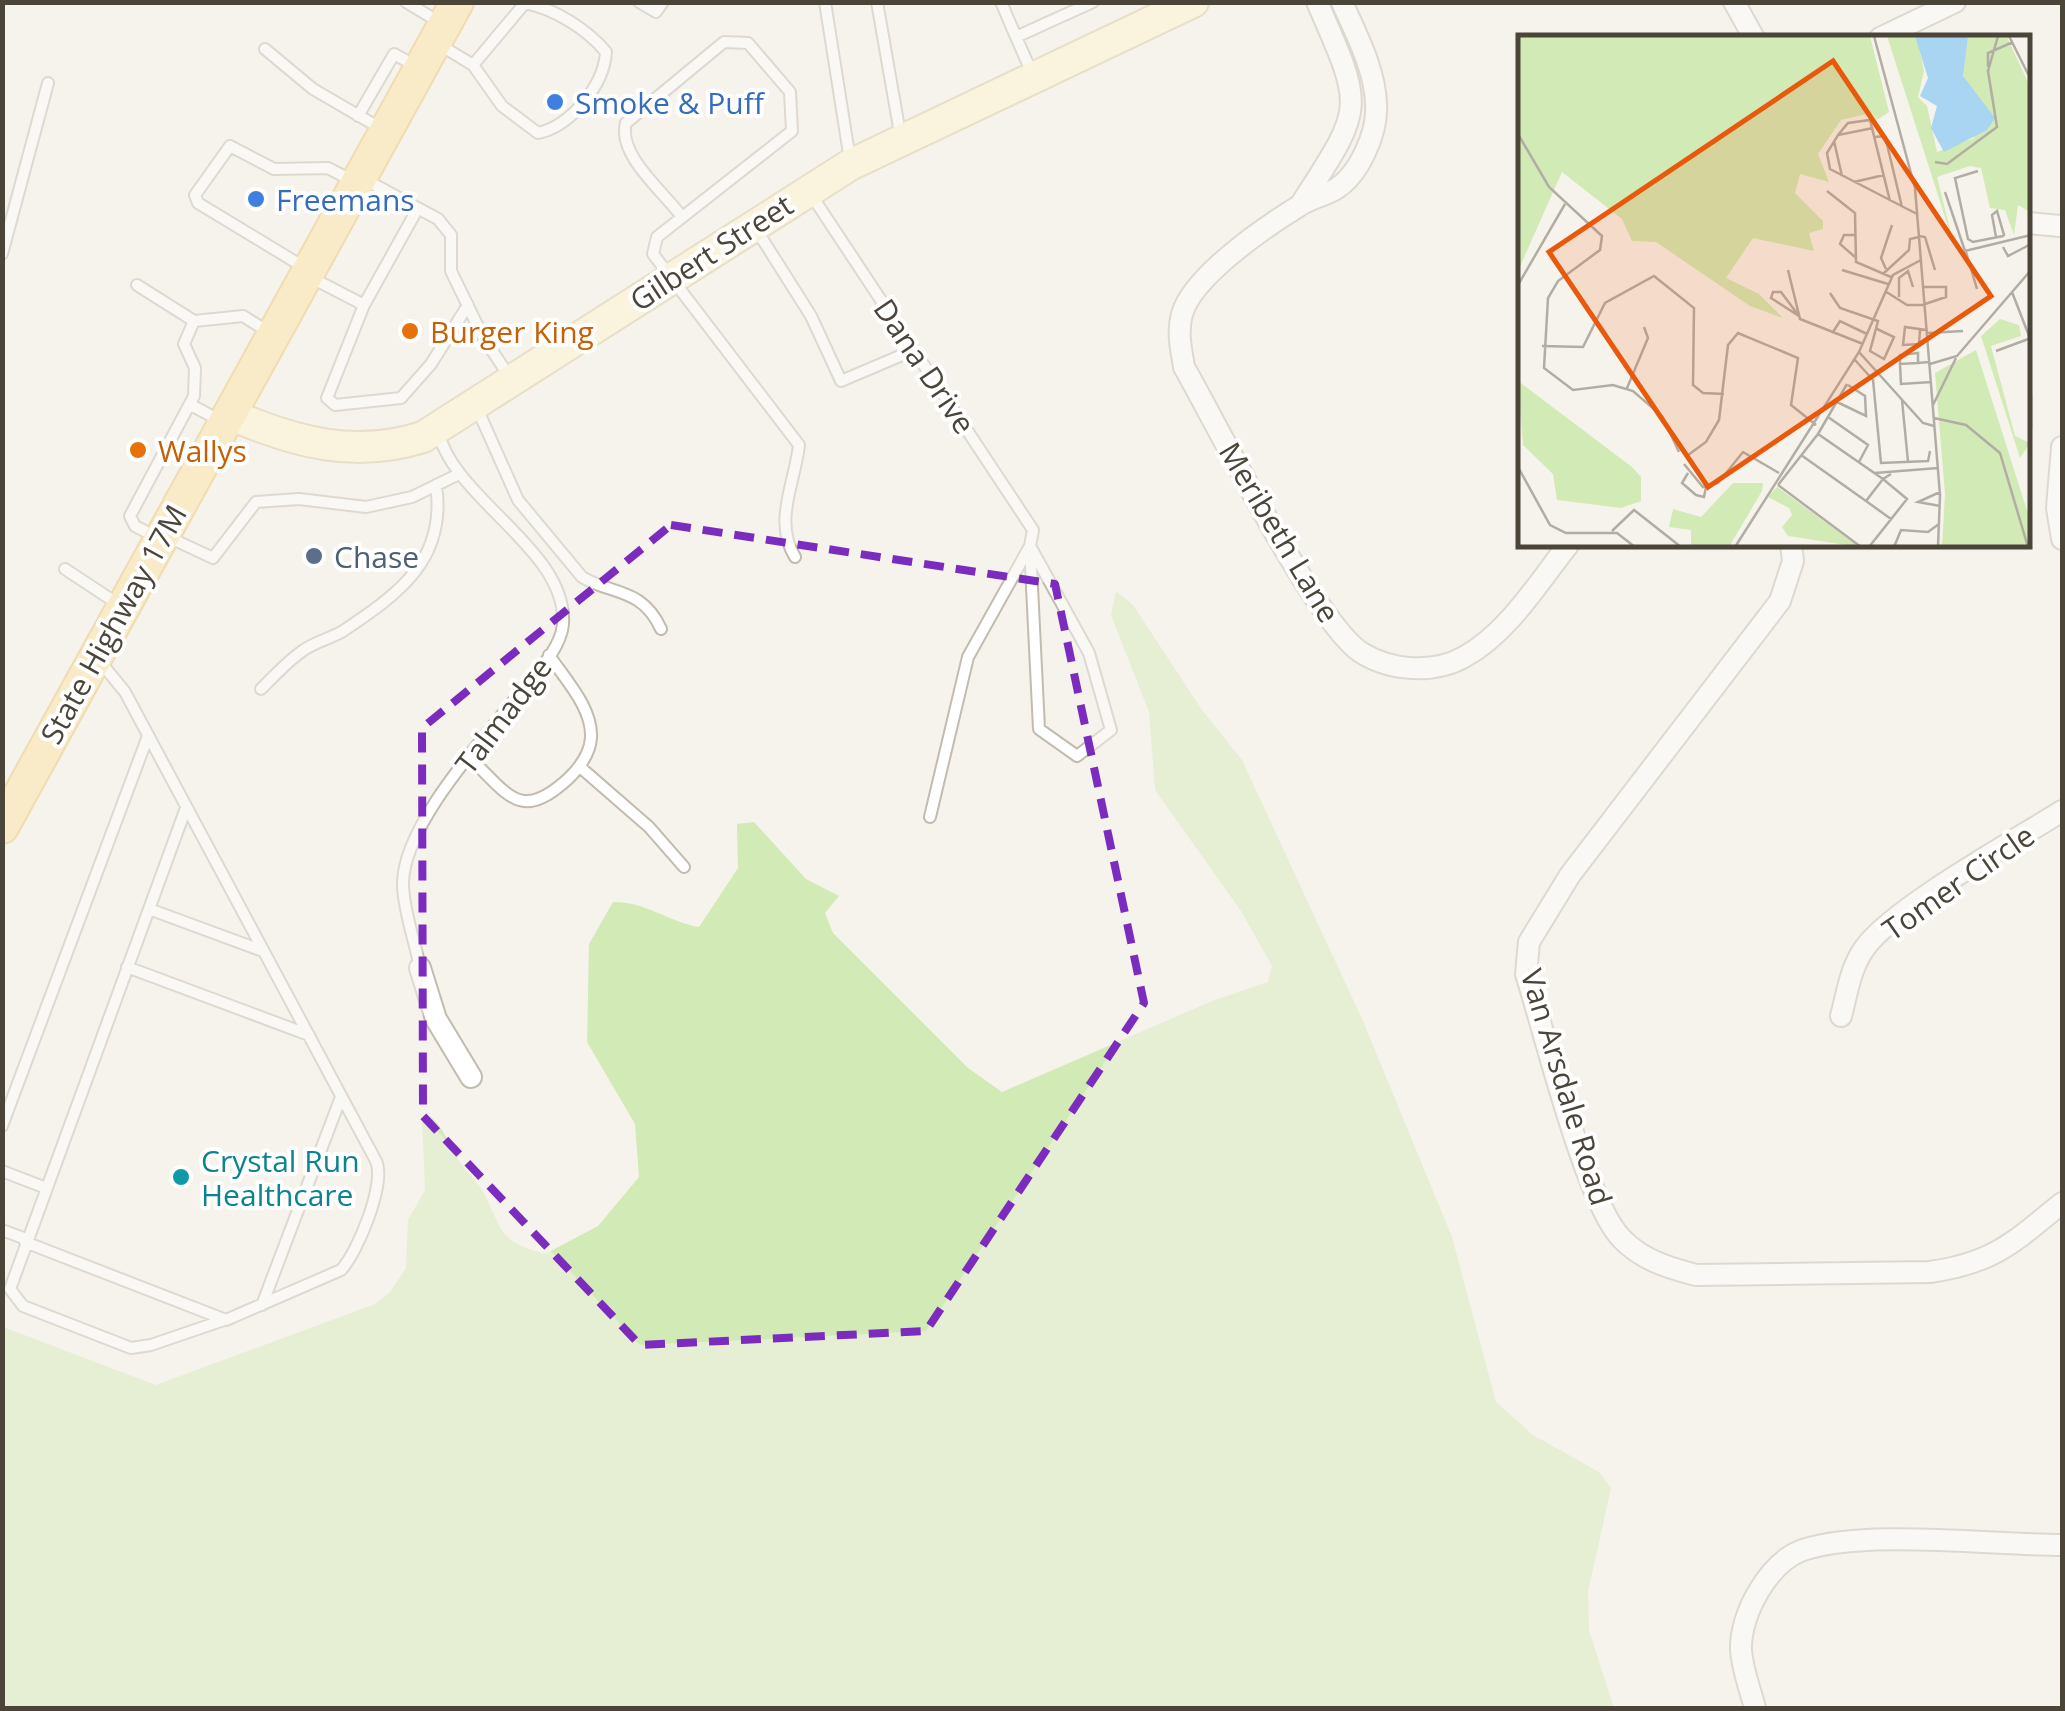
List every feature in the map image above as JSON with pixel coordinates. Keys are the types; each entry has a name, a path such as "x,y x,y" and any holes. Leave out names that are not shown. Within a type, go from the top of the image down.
{"main road":[{"name":"State Highway 17M","path":"2,827 358,180 372,124 439,34"}],"street":[{"name":"Gilbert Street","path":"226,419 342,448 383,448 438,430 850,164 1193,2"},
{"name":"Meribeth Lane","path":"1300,204 1343,141 1352,107 1348,73 1317,2"},
{"name":"Meribeth Lane","path":"1342,2 1373,83 1374,130 1363,154 1338,189 1300,204 1220,264 1194,292 1182,312 1178,337 1184,367 1337,629 1360,652 1392,666 1435,668 1462,659 1486,644 1566,548"},
{"path":"1734,2 1752,35"},
{"path":"1886,35 1956,2"},
{"path":"2030,222 2062,230"},
{"path":"2062,447 2057,492 2062,540"},
{"name":"Van Arsdale Road","path":"1791,548 1793,561 1780,602 1570,874 1529,942 1526,974 1596,1196 1621,1239 1668,1268 1696,1274 1961,1268 1993,1258 2062,1204"},
{"name":"Tomer Circle","path":"1841,1016 1851,974 1864,948 1908,911 2062,810"},
{"path":"420,968 436,1019 471,1077"},
{"path":"1755,1708 1741,1647 1748,1614 1777,1566 1801,1550 1855,1541 2062,1545"}],"lane":[{"path":"406,2 473,65 502,106 538,132 553,130 572,115 605,67 606,52 594,37 543,6 525,4 473,65"},
{"path":"639,2 656,12 663,2"},
{"path":"825,2 850,164"},
{"path":"877,2 901,141"},
{"path":"1001,2 1034,78"},
{"path":"1016,37 1093,2"},
{"path":"682,217 631,154 623,134 626,122 724,42 748,44 790,92 792,131 657,237 653,254 799,445 783,522 795,557"},
{"path":"265,48 313,89 372,124"},
{"path":"2,254 48,83"},
{"path":"364,305 198,202 195,195 230,146 274,170 332,169 438,219 451,235 451,271 513,381"},
{"name":"Dana Drive","path":"807,189 1034,530 1030,546"},
{"path":"418,208 364,305 327,398 336,405 401,398 431,364 468,305"},
{"path":"752,224 812,316 842,381 914,350"},
{"path":"137,285 194,321 243,316 272,335"},
{"path":"194,321 184,344 197,380 191,406 130,516 135,526 213,558 256,502 299,499 366,508 412,497 459,474"},
{"path":"476,405 518,500 582,577 595,585 619,588 655,616 661,629"},
{"path":"191,406 226,419"},
{"name":"Talmadge","path":"420,968 405,898 404,871 412,843 469,757 549,655 563,624 555,589 501,517 459,474 442,446 438,430"},
{"path":"260,688 303,649 340,633 370,610 425,560 441,517 436,485"},
{"path":"1030,546 1089,653 1111,730 1077,756 1039,729 1030,546"},
{"path":"930,817 968,658 1030,546"},
{"path":"65,569 122,606"},
{"path":"469,757 506,792 534,803 546,799 580,767 591,739 586,713 549,655"},
{"path":"94,656 124,692 380,1170 378,1188 350,1258 341,1270 226,1320 130,1348 16,1302 10,1289 186,808"},
{"path":"2,1126 148,736"},
{"path":"580,767 649,827 684,866"},
{"path":"149,909 264,951"},
{"path":"127,967 310,1036"},
{"path":"262,1305 342,1096"},
{"path":"2,1170 46,1188"},
{"path":"2,1230 226,1320"},
{"path":"2,1262 16,1268"}],"highlighted area":[{"path":"671,525 1055,584 1144,1003 926,1331 640,1345 423,1116 422,728"}],"green space":[{"path":"1116,591 1133,605 1202,710 1242,760 1363,1021 1452,1237 1496,1402 1533,1435 1599,1472 1611,1488 1588,1592 1589,1630 1614,1708 3,1708 3,1327 156,1385 375,1304 390,1292 406,1268 408,1220 425,1190 422,1119 430,1116 481,1188 503,1232 517,1244 545,1254 598,1226 639,1177 635,1124 587,1042 589,944 613,902 635,905 699,927 738,868 737,824 754,822 806,879 839,896 825,913 833,933 968,1068 1002,1092 1212,1001 1268,982 1272,966 1241,911 1155,790 1149,712 1111,615"}],"place":[{"name":"Smoke & Puff","path":"555,102"},
{"name":"Freemans","path":"256,199"},
{"name":"Burger King","path":"410,331"},
{"name":"Wallys","path":"138,450"},
{"name":"Chase","path":"314,556"},
{"name":"Crystal Run Healthcare","path":"181,1177"}]}
